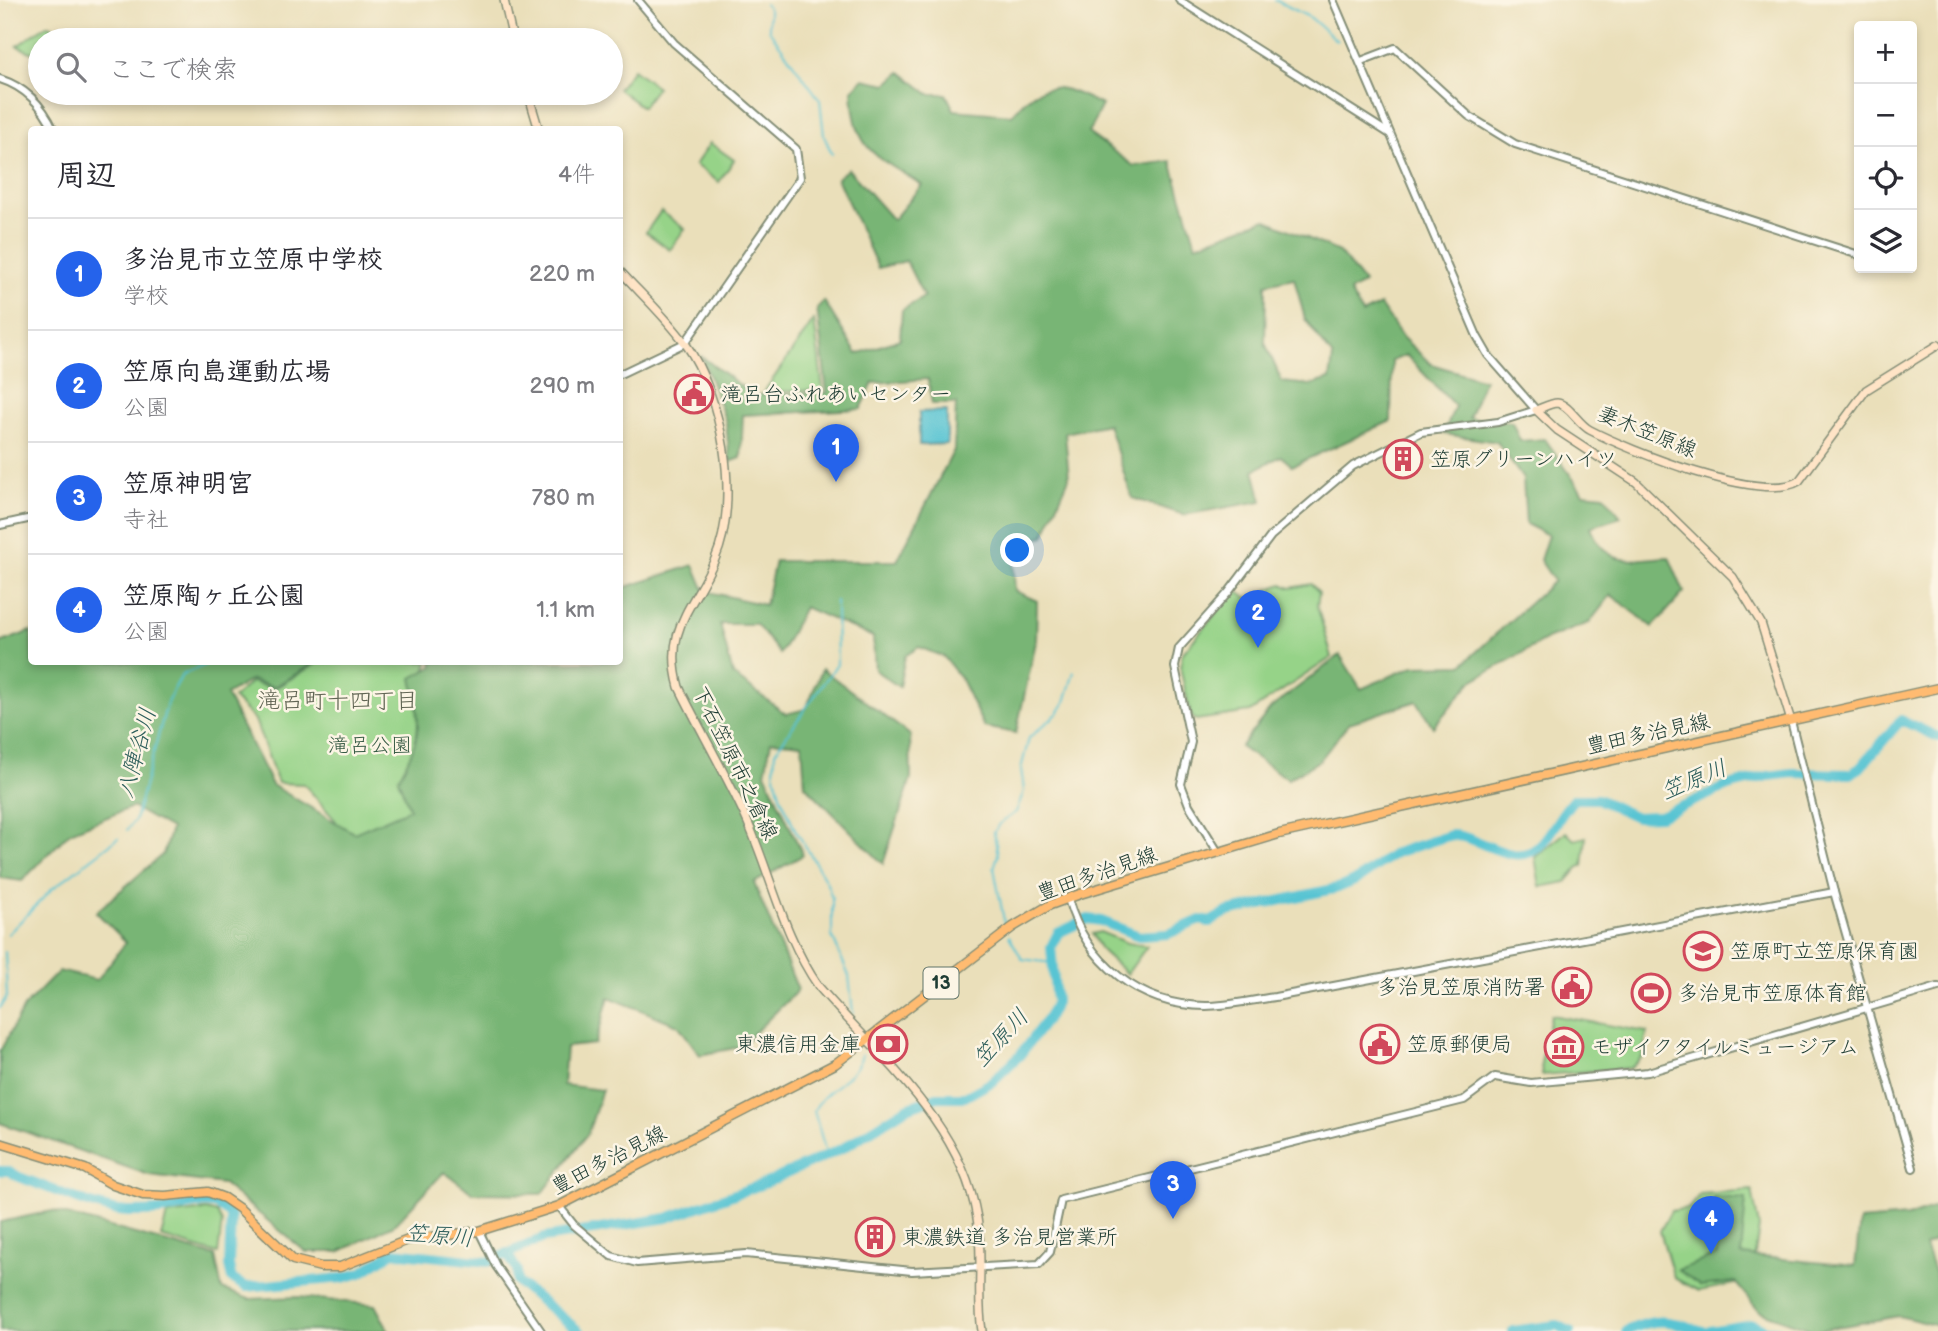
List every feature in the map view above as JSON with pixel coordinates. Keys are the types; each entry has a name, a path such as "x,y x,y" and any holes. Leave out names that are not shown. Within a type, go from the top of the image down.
{"main road":[{"path":"504,0 510,28"},
{"path":"532,105 538,126"},
{"name":"下石笠原市之倉線","path":"623,274 685,343 701,371 715,411 722,448 727,510 715,559 678,626 673,646 674,668 679,687 746,817 789,935 804,964 866,1041 948,1135 972,1193 978,1221 982,1331"},
{"name":"妻木笠原線","path":"1791,721 1761,623 1743,589 1726,569 1636,482 1564,436 1536,410 1553,403 1561,404 1588,429 1666,462 1732,481 1784,488 1799,481 1866,390 1938,345"},
{"name":"豊田多治見線","path":"0,1143 85,1169 113,1185 143,1195 208,1192 224,1198 240,1209 293,1260 321,1267 340,1267 408,1240 479,1231 559,1206 812,1077 866,1041 1013,927 1068,899 1218,852 1372,813 1938,688"}],"street":[{"path":"623,373 685,343 800,178 800,162 796,149 674,43 638,0"},
{"path":"1180,0 1391,134"},
{"path":"1218,852 1189,805 1181,784 1191,742 1174,662 1179,648 1227,593 1271,536 1353,466 1421,432 1498,422 1536,410 1488,355 1478,336 1333,0"},
{"path":"1361,61 1395,48 1469,116 1515,144 1854,253"},
{"path":"0,79 28,95"},
{"path":"38,105 52,126"},
{"path":"0,525 28,519"},
{"path":"1791,721 1834,892 1913,1168"},
{"path":"1068,899 1082,936 1107,968 1144,993 1178,1004 1219,1006 1834,892"},
{"path":"559,1206 574,1224 611,1256 638,1263 746,1254 893,1270 979,1269 1039,1264 1050,1252 1061,1200 1464,1100 1493,1078 1531,1083 1648,1072 1938,987"},
{"path":"479,1231 496,1266 541,1331"}],"green space":[{"path":"28,38 28,51 17,46"},
{"path":"633,69 657,87 642,107 623,93 623,82"},
{"path":"901,72 929,94 946,94 954,110 1012,115 1023,102 1044,89 1064,89 1102,105 1088,133 1134,166 1171,161 1196,245 1265,219 1339,252 1364,283 1350,292 1362,314 1380,305 1403,338 1431,364 1484,380 1469,418 1512,422 1520,441 1545,439 1583,493 1604,495 1621,517 1590,527 1605,550 1621,559 1669,557 1684,592 1653,627 1611,595 1589,623 1549,638 1472,681 1433,727 1417,701 1349,723 1320,760 1288,779 1240,747 1271,708 1340,655 1361,689 1414,666 1462,665 1554,581 1540,560 1548,535 1526,524 1523,479 1497,442 1444,434 1455,406 1406,355 1392,361 1391,421 1292,466 1281,456 1254,470 1262,501 1184,515 1132,498 1108,424 1065,433 1069,478 1044,536 1012,542 1015,591 1037,601 1036,642 1016,733 984,727 961,679 944,657 919,647 905,656 899,687 875,670 873,637 804,607 780,654 756,624 720,624 733,675 786,714 806,709 822,669 910,735 911,779 883,864 805,785 802,744 771,741 765,773 803,855 754,883 798,990 740,1047 700,1055 678,1025 609,997 595,1044 566,1047 563,1085 602,1090 588,1133 542,1194 473,1193 444,1172 394,1225 339,1252 306,1252 223,1184 149,1175 0,1123 0,1051 24,1007 59,971 97,980 126,942 96,912 163,854 171,829 132,807 70,832 22,881 0,878 0,643 28,632 28,665 311,665 274,687 251,680 226,695 272,785 354,833 410,809 398,779 412,752 417,730 417,707 412,678 433,665 623,665 623,588 694,565 705,591 765,605 775,561 897,561 954,450 956,404 932,404 928,379 873,383 861,409 743,415 741,458 730,462 726,422 702,357 753,395 827,393 817,308 824,301 857,354 900,339 902,310 924,297 906,261 878,268 837,178 848,169 893,220 922,185 880,158 870,150 863,139 857,127 852,90 863,79 887,84","holes":["1294,278 1305,319 1333,357 1330,379 1311,385 1282,382 1265,343 1266,284"]},
{"path":"710,143 734,160 719,182 695,165"},
{"path":"661,211 685,229 670,250 646,232"},
{"path":"814,320 823,390 764,392"},
{"path":"1282,584 1290,588 1311,584 1319,592 1317,606 1332,657 1250,712 1196,720 1191,716 1181,672 1182,654 1235,590 1247,598"},
{"name":"滝呂公園","path":"314,665 427,665 421,688 426,860 324,840 336,821 304,784 278,783 255,720 233,698 251,682 274,689"},
{"path":"1566,832 1574,840 1586,837 1583,866 1566,882 1540,887 1535,857"},
{"path":"1100,932 1127,943 1147,946 1127,974 1102,951 1092,934"},
{"path":"1551,1015 1647,1032 1642,1057 1631,1068 1542,1075 1541,1063"},
{"path":"1752,1190 1759,1227 1751,1281 1699,1291 1674,1278 1660,1231 1671,1211 1689,1208 1700,1194"},
{"path":"1714,1197 1746,1199 1741,1255 1855,1266 1860,1221 1908,1217 1938,1206 1938,1239 1925,1246 1938,1282 1938,1326 1899,1316 1815,1331 1759,1311 1735,1282 1701,1286 1678,1270 1717,1255"},
{"path":"206,1210 217,1213 222,1222 218,1254 161,1237 167,1215"},
{"path":"52,1211 215,1256 222,1289 249,1299 299,1297 375,1305 389,1331 0,1331 0,1222"}],"water":[{"path":"947,411 947,444 919,445 919,412"}],"waterway":[{"path":"1275,0 1311,18 1337,41"},
{"path":"765,4 769,10 769,30 820,100 824,136 832,154"},
{"path":"836,601 837,664 775,752 774,772 780,795 795,829 826,881 832,898 832,936 849,976 853,1013"},
{"name":"八陣谷川","path":"127,830 135,820 168,700 182,675 204,665"},
{"path":"1005,926 994,868 998,855 994,833 999,824 1016,812 1024,791 1021,769 1029,738 1058,713 1065,702 1074,672"},
{"name":"笠原川","path":"0,1171 9,1171 74,1198 116,1211 157,1211 201,1203 218,1206 231,1217 229,1266 232,1279 246,1287 343,1278 361,1273 393,1252 488,1262 544,1238 667,1218 766,1183 843,1148 907,1108 937,1097 965,1097 992,1082 1020,1055 1056,1002 1051,947 1058,933 1088,919 1101,921 1139,936 1168,934 1200,920 1210,922 1227,912 1338,888 1357,880 1395,853 1451,835 1474,840 1510,854 1532,851 1542,843 1574,799 1598,799 1636,817 1660,816 1728,786 1768,776 1793,773 1850,774 1860,768 1901,720 1938,737"},
{"name":"八陣谷川","path":"8,934 52,889 118,838"},
{"path":"1009,936 1022,959 1052,963"},
{"name":"八陣谷川","path":"0,1008 7,996 5,951"},
{"path":"827,1156 814,1111 825,1096 854,1070 862,1054"},
{"path":"507,1253 517,1270 517,1282 579,1331"},
{"path":"1626,1331 1657,1322 1703,1331"},
{"path":"1710,1331 1753,1324 1766,1330 1779,1331"},
{"path":"1513,1331 1557,1325 1570,1331"}],"place":[{"name":"滝呂台ふれあいセンター","path":"694,394"},
{"name":"笠原グリーンハイツ","path":"1403,459"},
{"name":"多治見市立笠原中学校","path":"836,482"},
{"name":"笠原向島運動広場","path":"1258,648"},
{"name":"笠原町立笠原保育園","path":"1703,951"},
{"name":"多治見笠原消防署","path":"1572,987"},
{"name":"多治見市笠原体育館","path":"1651,993"},
{"name":"東濃信用金庫","path":"888,1044"},
{"name":"笠原郵便局","path":"1380,1044"},
{"name":"モザイクタイルミュージアム","path":"1564,1047"},
{"name":"笠原神明宮","path":"1173,1219"},
{"name":"東濃鉄道 多治見営業所","path":"875,1237"},
{"name":"笠原陶ヶ丘公園","path":"1711,1254"}],"district":[{"name":"滝呂町十四丁目","path":"338,701"}]}
